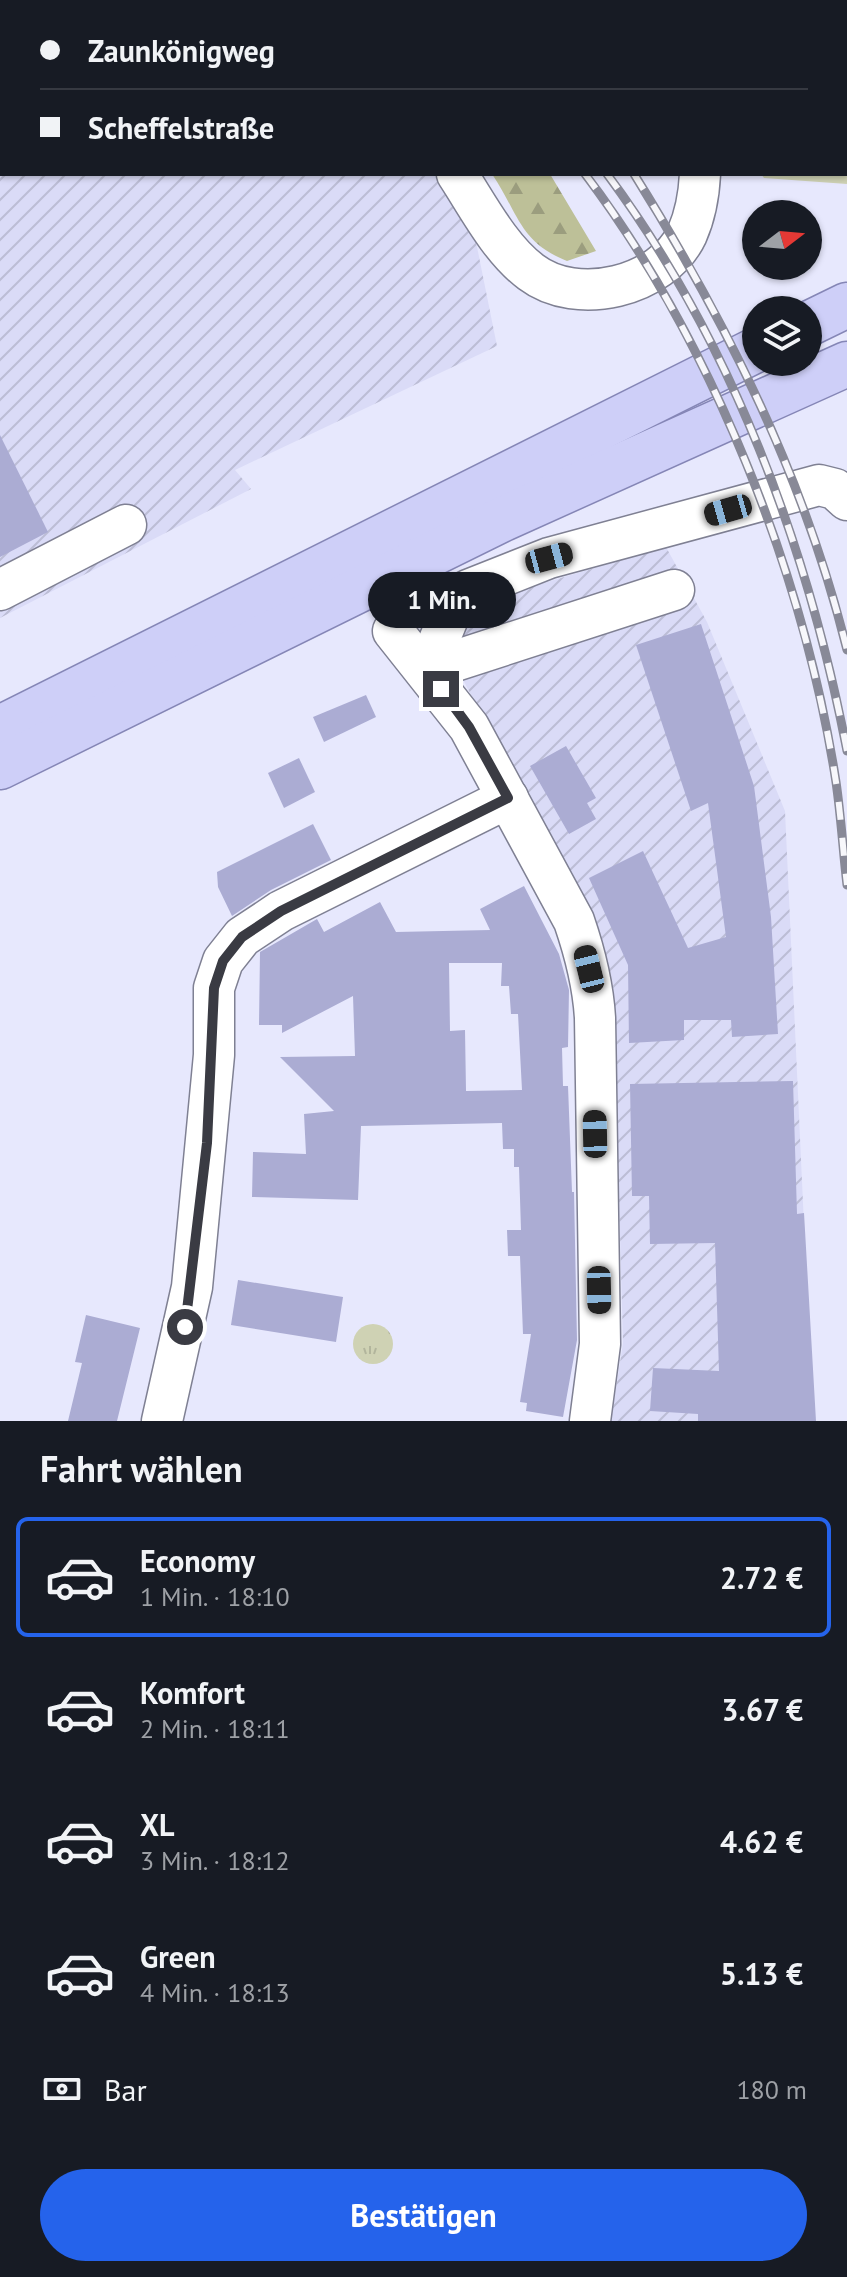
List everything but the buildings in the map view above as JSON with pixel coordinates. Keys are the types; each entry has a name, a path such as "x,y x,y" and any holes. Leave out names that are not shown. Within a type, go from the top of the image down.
{"main road":[{"path":"822,317 847,305"},
{"path":"0,728 742,357"},
{"path":"0,767 503,519 847,364"}],"street":[{"path":"458,176 497,234 530,272 560,289 604,290 654,271 687,235 698,188"},
{"path":"427,670 453,606 468,590 549,558 819,485 835,489 847,500"},
{"path":"0,590 126,525"},
{"path":"427,670 674,590"},
{"path":"393,631 427,670 469,727 574,921 593,986 600,1344 590,1421"},
{"path":"162,1421 192,1287 210,1099 214,988 223,961 242,937 281,911 508,798"}],"shaded area":[{"path":"0,176 435,176 475,237 497,346 235,470 251,489 0,618"},
{"path":"666,547 707,622 785,811 813,1421 611,1421 623,1343 613,983 605,952 585,910 461,676 466,606"}],"green space":[{"path":"493,176 551,176 596,251 567,261 539,245 522,225"},
{"path":"762,176 847,176 847,184"},
{"path":"373,1324 387,1330 393,1344 387,1358 373,1364 359,1358 353,1344 359,1330"}],"railway":[{"path":"586,176 631,240 712,385 776,543 801,623 821,703 836,782 847,885"},
{"path":"608,176 652,239 692,306 728,377 759,449 811,598 847,751"},
{"path":"635,176 701,287 760,404 809,524 847,650"}],"route":[{"path":"185,1327 207,1143 214,1055 214,988 223,961 242,937 281,911 508,798 469,727 441,689"}]}
